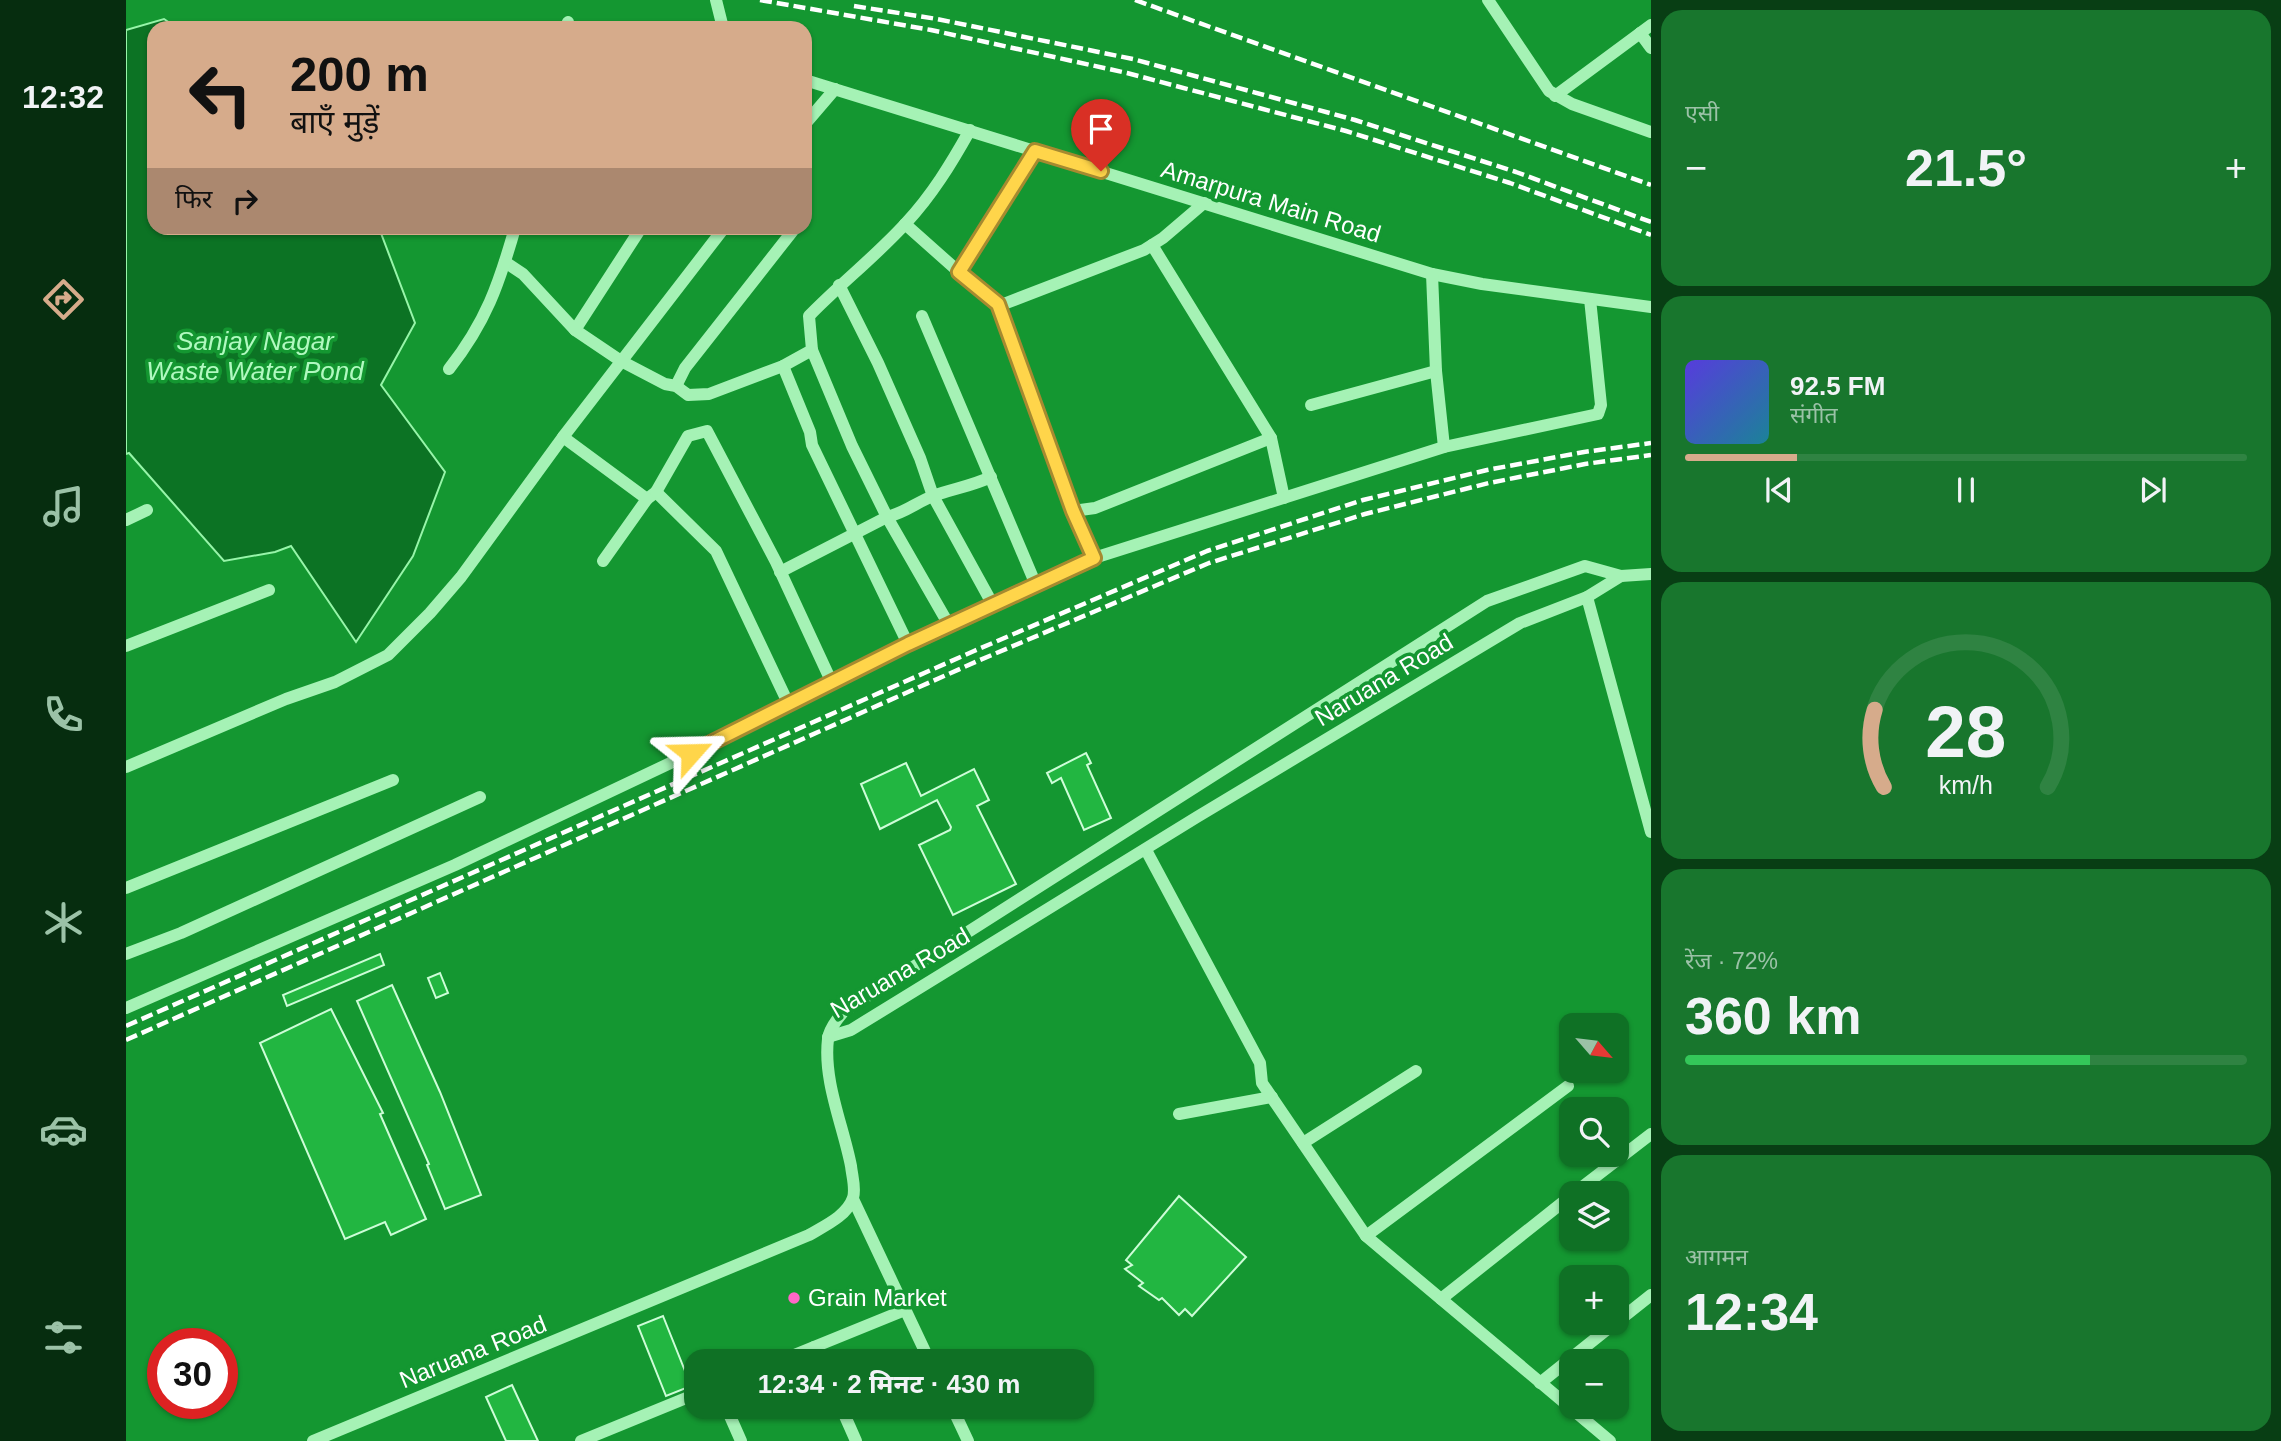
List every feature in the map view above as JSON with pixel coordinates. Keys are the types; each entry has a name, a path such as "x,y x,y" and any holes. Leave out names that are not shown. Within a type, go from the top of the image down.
{"street":[{"path":"716,0 721,21"},
{"path":"1488,0 1544,85 1555,96 1651,132"},
{"path":"1555,96 1646,29 1651,48"},
{"name":"Amarpura Main Road","path":"812,82 1432,274 1651,307"},
{"path":"812,116 835,89"},
{"path":"949,625 887,517 852,446 812,351 809,316 905,224 942,179 970,131"},
{"path":"959,272 1035,151"},
{"path":"998,304 1007,304 1121,260 1152,245 1204,203"},
{"path":"905,224 998,304 1073,511 1094,558"},
{"path":"449,369 471,341 490,306 513,235"},
{"path":"575,330 636,235"},
{"path":"126,767 286,699 335,682 388,655 461,577 563,437 719,235"},
{"path":"676,386 685,368 790,235"},
{"path":"1152,245 1271,438 1284,498"},
{"path":"505,262 523,274 575,330 621,361 665,384 676,386 688,395 709,394 783,366 812,351"},
{"path":"1432,274 1436,371 1444,447"},
{"path":"839,285 920,457 933,496 993,605"},
{"path":"126,1008 455,865 789,705 908,644 1094,558 1444,447 1594,415 1600,412 1601,405 1590,299"},
{"path":"922,316 1036,585"},
{"path":"783,366 810,432 811,445 908,644"},
{"path":"1311,405 1436,371"},
{"path":"603,561 652,495 688,436 706,431 780,572 832,683"},
{"path":"563,437 652,495 716,551 789,705"},
{"path":"1073,511 1095,508 1271,438"},
{"path":"780,572 933,496 972,486 991,477"},
{"path":"126,520 147,510"},
{"path":"828,1037 834,1024 848,1008 1488,601 1585,566 1621,576"},
{"name":"Naruana Road","path":"313,1441 809,1236 838,1217 853,1199 854,1186 846,1137 830,1079 828,1037 851,1030 1520,623 1587,597 1621,576 1651,574"},
{"path":"126,646 269,590"},
{"path":"1587,597 1651,832"},
{"path":"126,888 393,780"},
{"path":"126,954 181,933 480,797"},
{"path":"1146,850 1260,1063 1262,1083 1366,1236 1610,1441"},
{"path":"1303,1143 1416,1072"},
{"path":"1366,1236 1568,1086"},
{"path":"1179,1114 1272,1097"},
{"path":"1589,1181 1651,1134"},
{"path":"853,1199 924,1349"},
{"path":"1441,1299 1559,1204"},
{"path":"1629,1312 1651,1295"},
{"path":"809,1349 905,1310"},
{"path":"1540,1383 1600,1335"},
{"path":"581,1441 684,1399"},
{"path":"731,1419 741,1441"},
{"path":"846,1419 856,1441"},
{"path":"957,1419 968,1441"}],"water":[{"name":"Sanjay Nagar Waste Water Pond","path":"147,24 147,235 382,235 415,323 381,385 445,472 413,556 356,642 291,546 275,552 224,561 129,453 126,454 126,30"}],"building":[{"path":"1086,753 1091,763 1087,765 1111,818 1084,830 1061,778 1052,783 1047,773"},
{"path":"906,763 921,796 974,769 989,800 977,806 1016,884 953,915 919,845 950,830 951,827 937,800 880,829 861,784"},
{"path":"380,954 384,965 287,1006 283,995"},
{"path":"440,973 448,993 436,998 428,978"},
{"path":"392,985 440,1092 481,1195 445,1209 427,1165 429,1164 357,1001"},
{"path":"331,1009 383,1113 380,1114 426,1219 391,1235 385,1222 345,1239 260,1043"},
{"path":"1179,1196 1246,1257 1192,1316 1185,1309 1179,1315 1162,1298 1159,1300 1139,1286 1143,1283 1125,1269 1132,1265 1126,1260"},
{"path":"663,1316 684,1368 684,1389 666,1396 638,1326"},
{"path":"512,1385 538,1441 506,1441 486,1397"}],"railway":[{"path":"760,0 931,30 1127,73 1346,131 1510,183 1651,235"},
{"path":"1135,0 1651,185"},
{"path":"854,6 937,19 1133,59 1355,120 1516,172 1651,222"},
{"path":"126,1026 974,651 1207,551 1363,500 1487,470 1651,443"},
{"path":"126,1040 980,660 1209,563 1365,514 1489,483 1585,464 1651,455"}],"place":[{"name":"Grain Market","path":"794,1298"}],"route":[{"path":"691,753 908,644 1094,558 1073,511 998,304 959,272 1035,151 1101,171"}]}
